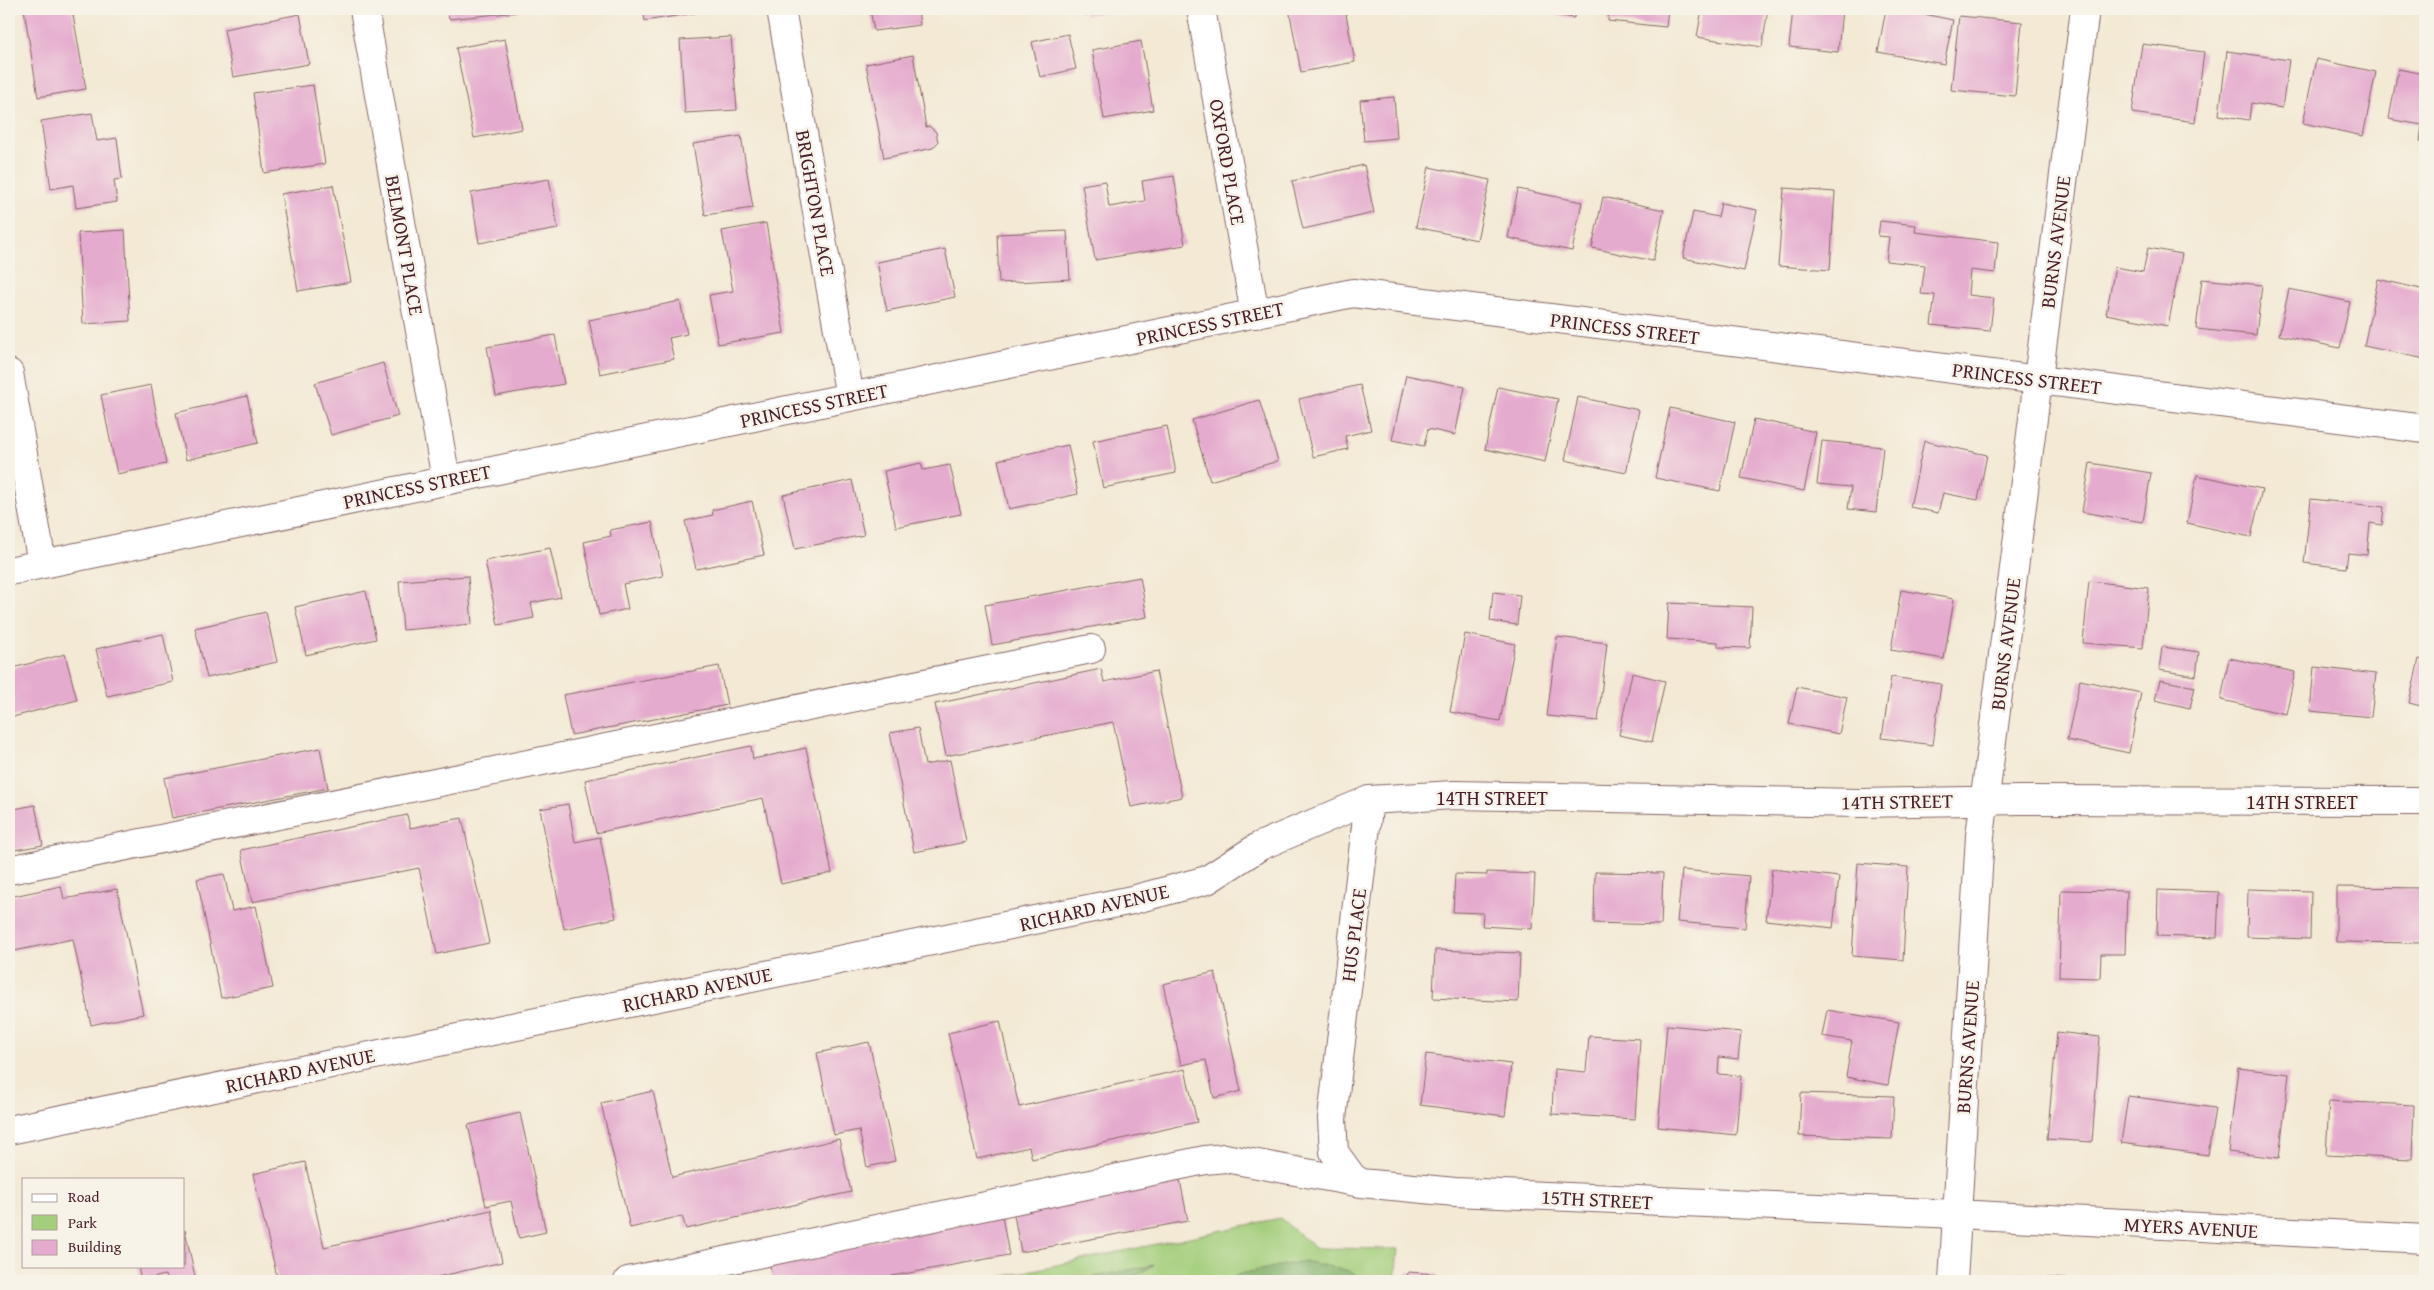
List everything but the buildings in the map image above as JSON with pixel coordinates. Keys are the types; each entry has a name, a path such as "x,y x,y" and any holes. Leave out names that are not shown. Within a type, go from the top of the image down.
{"street":[{"name":"BELMONT PLACE","path":"364,9 446,480"},
{"name":"BRIGHTON PLACE","path":"781,9 850,397"},
{"name":"OXFORD PLACE","path":"1201,9 1255,314"},
{"name":"BURNS AVENUE","path":"1953,1281 1980,836 2085,9"},
{"name":"PRINCESS STREET","path":"9,571 1353,293 2425,429"},
{"path":"9,373 42,564"},
{"path":"9,870 1091,649"},
{"name":"14TH STREET","path":"1369,800 1454,795 1860,802 1986,800 2425,802"},
{"name":"HUS PLACE","path":"1362,1183 1352,1177 1334,1152 1332,1120 1369,800"},
{"name":"RICHARD AVENUE","path":"9,1130 1132,900 1207,880 1260,846 1369,800"},
{"name":"15TH STREET","path":"628,1281 1205,1160 1225,1158 1362,1183 1455,1192 1957,1214"},
{"name":"MYERS AVENUE","path":"1957,1214 2425,1240"}],"green space":[{"path":"1280,1218 1315,1248 1398,1249 1395,1281 981,1281"},
{"path":"1304,1261 1350,1271 1362,1281 1227,1281 1240,1274"},
{"path":"1154,1265 1127,1281 1073,1281"}]}
